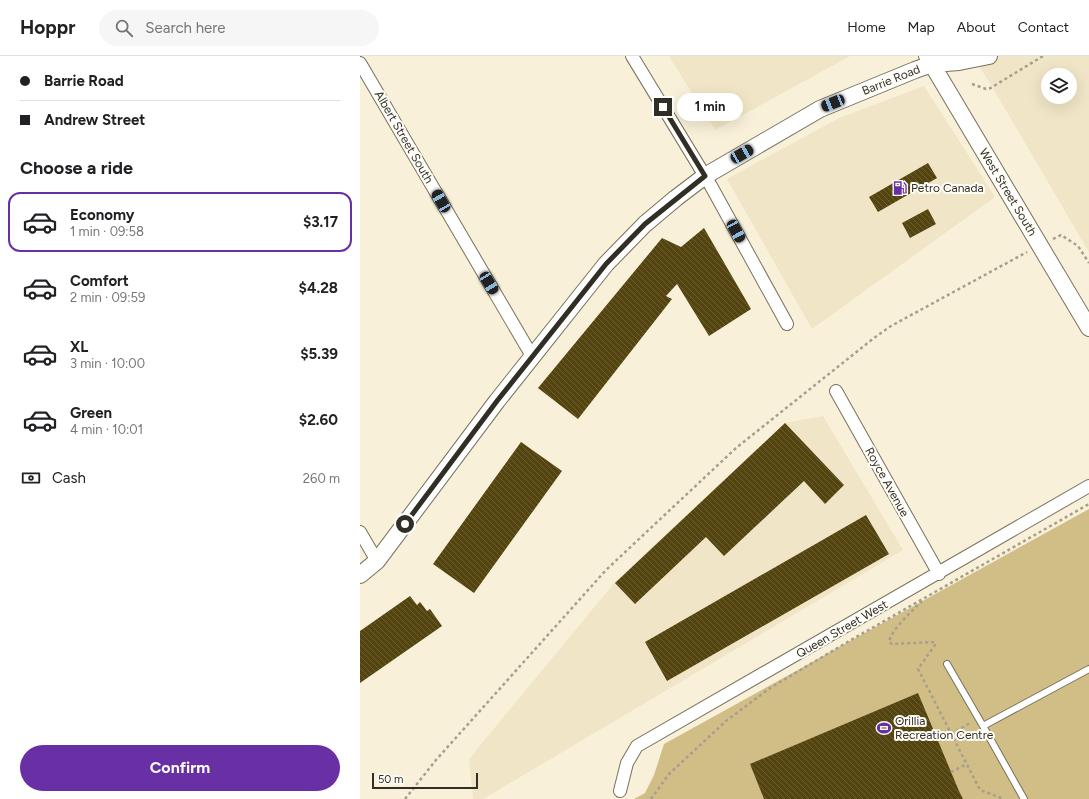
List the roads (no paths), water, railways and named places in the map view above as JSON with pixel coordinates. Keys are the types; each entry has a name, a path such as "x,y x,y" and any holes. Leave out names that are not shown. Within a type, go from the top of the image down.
{"street":[{"path":"632,56 705,176 787,324"},
{"name":"Barrie Road","path":"360,575 377,562 497,401 606,264 645,224 705,176 820,109 914,70 930,60 959,62 989,56"},
{"name":"West Street South","path":"930,60 1089,328"},
{"name":"Albert Street South","path":"360,63 532,356"},
{"name":"Royce Avenue","path":"836,391 939,574"},
{"name":"Queen Street West","path":"620,791 628,763 637,746 939,574 1089,486"},
{"path":"360,532 377,562"}],"lane":[{"path":"947,664 1024,799"},
{"path":"983,726 1089,669"}],"place":[{"name":"Petro Canada","path":"900,188"},
{"name":"Orillia Recreation Centre","path":"884,728"}]}
